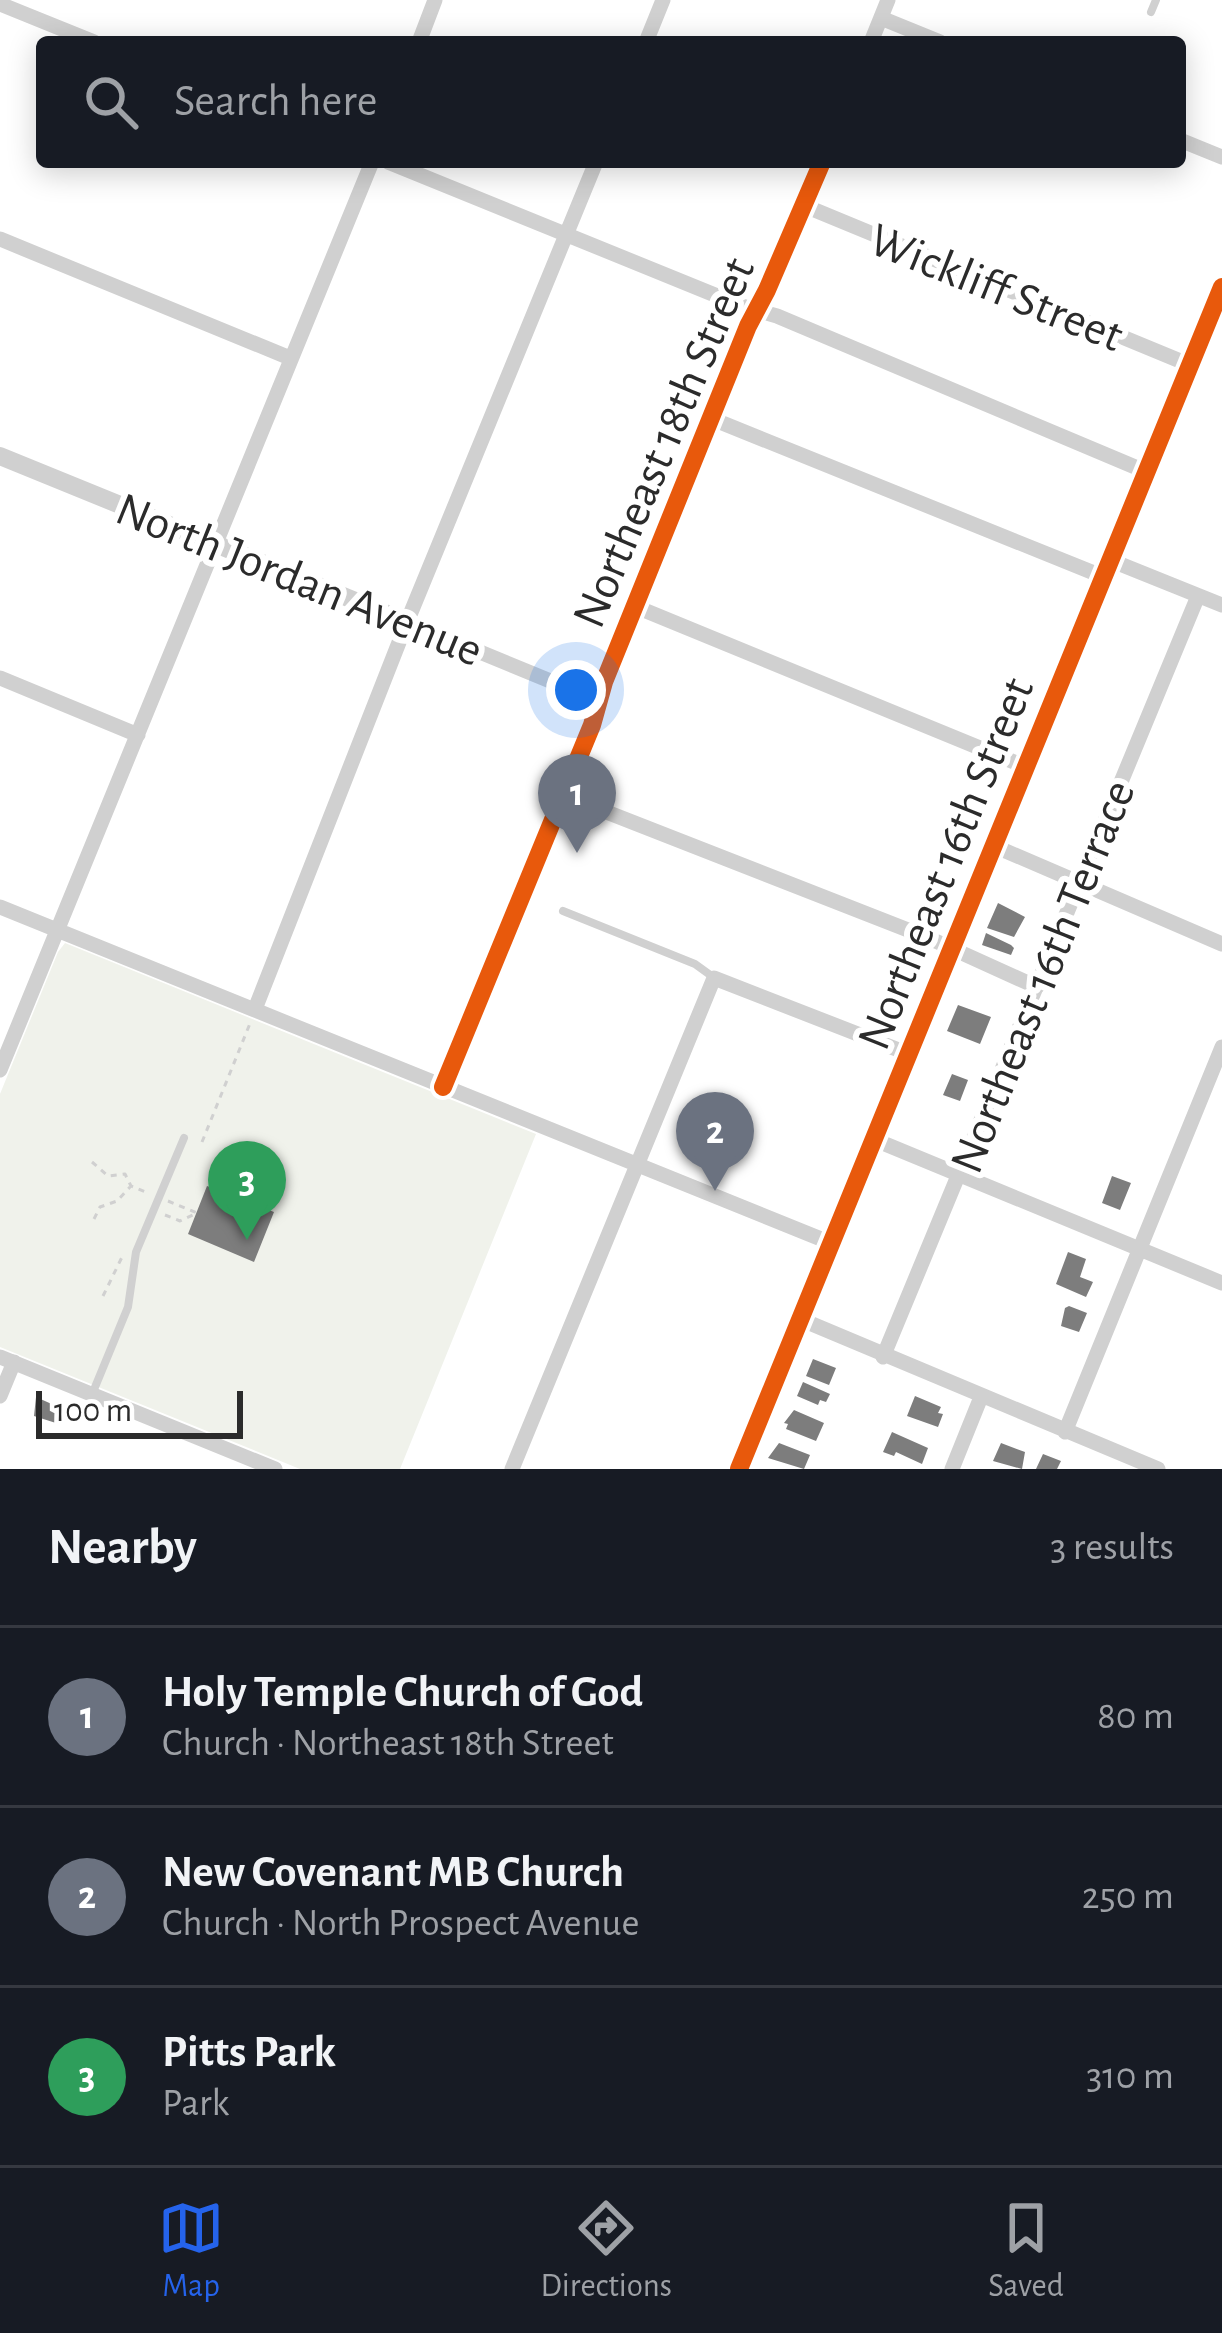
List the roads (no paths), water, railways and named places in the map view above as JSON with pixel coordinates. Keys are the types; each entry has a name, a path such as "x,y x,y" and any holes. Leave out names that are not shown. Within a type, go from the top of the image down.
{"street":[{"path":"421,36 435,0"},
{"path":"648,36 663,0"},
{"path":"874,36 888,0"},
{"path":"0,4 79,36"},
{"path":"881,18 925,36"},
{"path":"1186,143 1222,158"},
{"path":"0,1070 369,168"},
{"path":"403,168 1147,472"},
{"path":"255,1009 594,168"},
{"name":"Northeast 18th Street","path":"443,1087 710,418 821,168"},
{"name":"Wickliff Street","path":"805,206 1190,365"},
{"path":"0,239 290,358"},
{"name":"Northeast 16th Street","path":"739,1469 1222,287"},
{"path":"710,418 1107,568 1222,605"},
{"name":"North Jordan Avenue","path":"0,456 599,701"},
{"name":"Northeast 16th Terrace","path":"883,1357 1198,596"},
{"path":"634,606 1026,767"},
{"path":"0,679 138,735"},
{"path":"563,795 1037,986"},
{"path":"994,846 1222,944"},
{"path":"0,907 831,1243"},
{"path":"512,1469 714,978 909,1054"},
{"path":"1065,1432 1222,1047"},
{"path":"874,1139 1222,1283"},
{"path":"800,1319 1158,1469"},
{"path":"0,1396 7,1359 275,1469"},
{"path":"952,1469 981,1397"},
{"path":"220,1469 228,1450"}],"lane":[{"path":"1151,12 1156,0"},
{"path":"563,911 695,964 714,978"},
{"path":"93,1394 128,1307 138,1250 184,1138"}],"place":[{"name":"Holy Temple Church of God","path":"577,853"},
{"name":"New Covenant MB Church","path":"715,1191"},
{"name":"Pitts Park","path":"247,1240"}]}
